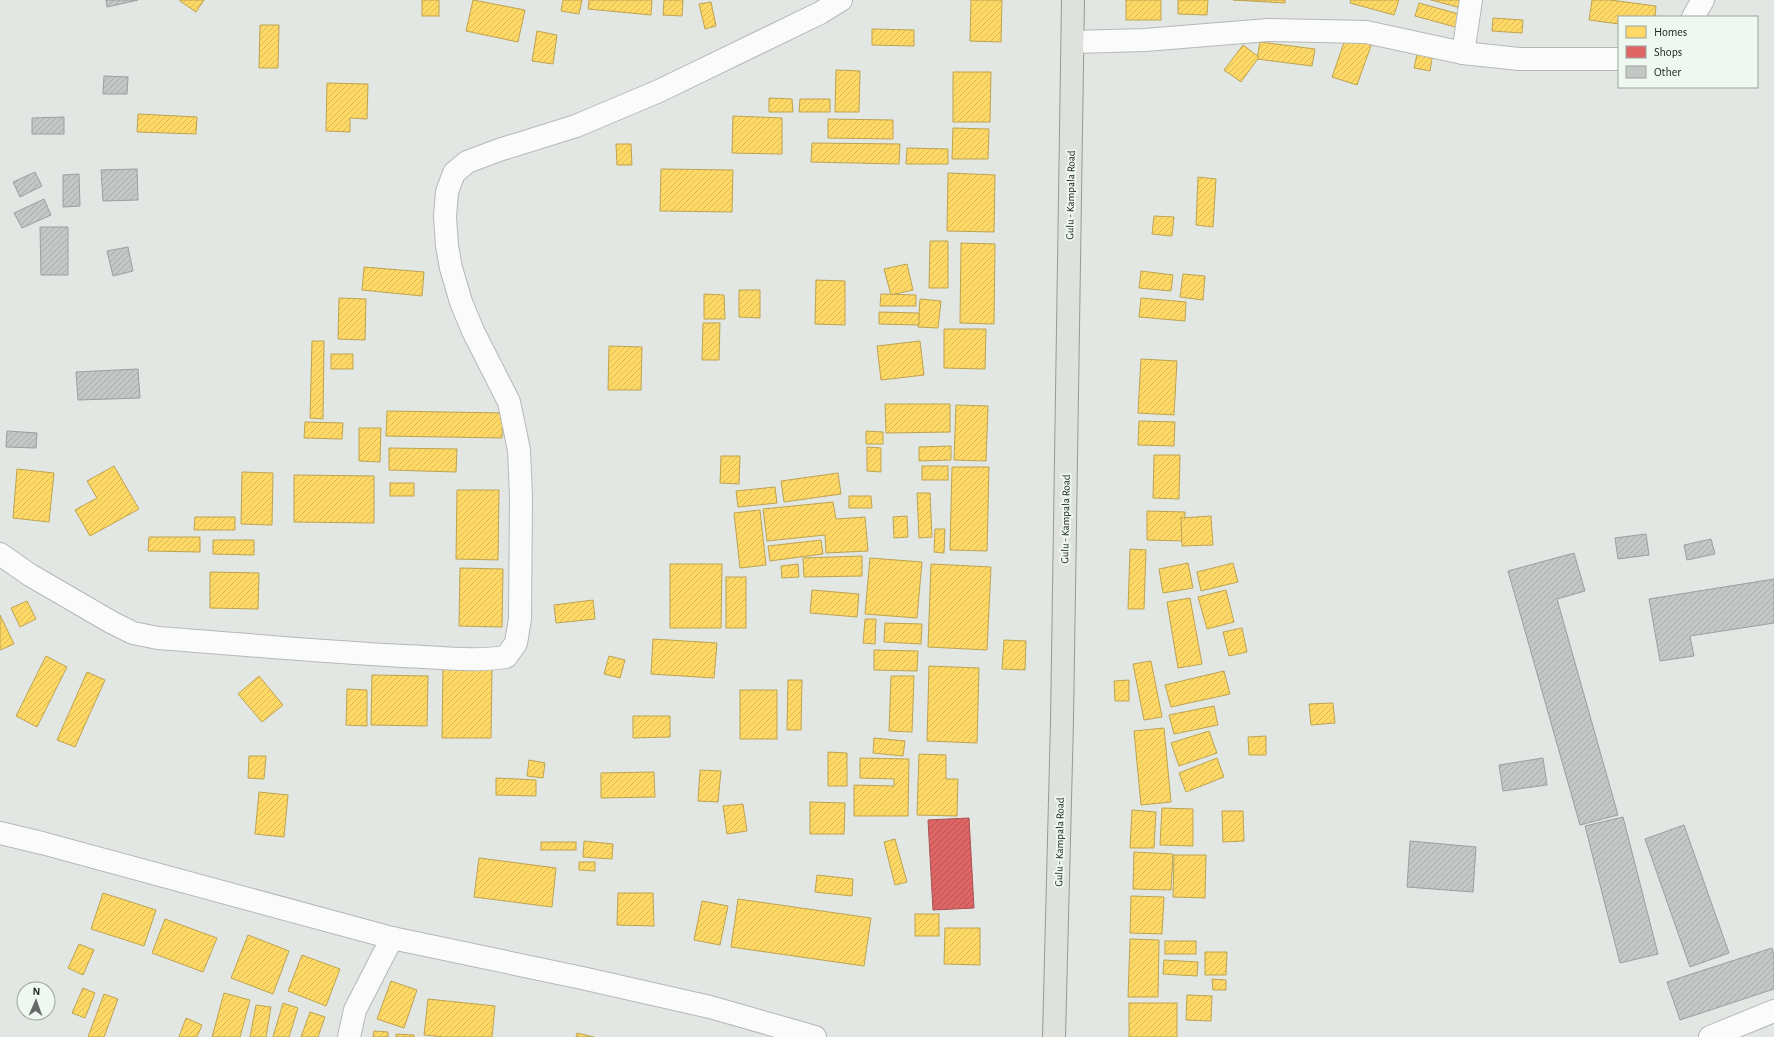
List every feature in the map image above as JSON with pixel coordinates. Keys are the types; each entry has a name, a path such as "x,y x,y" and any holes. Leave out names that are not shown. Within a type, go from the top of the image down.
{"main road":[{"name":"Gulu - Kampala Road","path":"1054,1037 1062,721 1073,0"}],"street":[{"path":"0,554 30,575 111,622 133,633 158,638 354,654 466,659 491,659 506,657 516,643 520,619 521,496 519,450 510,402 473,331 461,302 451,268 447,246 445,217 447,192 454,173 467,162 576,126 659,91 820,13 840,0"},
{"path":"1463,53 1471,0"},
{"path":"1694,16 1703,0"},
{"path":"1072,42 1145,40 1268,30 1366,32 1463,53 1519,59 1618,59"},
{"path":"0,833 42,843 392,938 702,1005 815,1037"},
{"path":"349,1037 355,1010 392,938"},
{"path":"1710,1037 1774,1011"}],"building: Homes":[{"path":"180,0 204,0 196,12"},
{"path":"422,0 439,0 439,16 422,16"},
{"path":"473,0 525,10 518,42 466,31"},
{"path":"563,0 582,0 579,14 561,11"},
{"path":"589,0 652,0 651,15 588,9"},
{"path":"664,0 683,0 682,16 663,15"},
{"path":"971,0 1002,0 1001,42 970,41"},
{"path":"1126,0 1161,0 1161,20 1126,20"},
{"path":"1178,0 1208,0 1207,15 1178,14"},
{"path":"1233,0 1285,0 1285,3"},
{"path":"1351,0 1399,0 1394,15 1350,3"},
{"path":"1431,0 1467,0 1465,9"},
{"path":"1592,0 1610,0 1656,6 1655,16 1618,16 1618,24 1589,20"},
{"path":"711,2 716,26 705,29 699,4"},
{"path":"1419,3 1473,18 1470,31 1415,16"},
{"path":"1493,18 1523,20 1522,33 1492,31"},
{"path":"260,25 279,25 278,68 259,68"},
{"path":"872,29 914,30 914,46 872,45"},
{"path":"537,31 557,35 553,64 532,61"},
{"path":"1347,34 1372,43 1357,85 1332,77"},
{"path":"1260,42 1315,49 1312,66 1257,59"},
{"path":"1243,45 1259,57 1241,82 1224,70"},
{"path":"1418,50 1433,53 1430,71 1414,68"},
{"path":"836,70 860,71 859,112 835,112"},
{"path":"953,72 991,72 990,122 953,122"},
{"path":"327,83 368,84 367,119 350,118 350,132 326,131"},
{"path":"769,98 792,99 793,112 769,112"},
{"path":"800,99 830,99 830,112 799,112"},
{"path":"138,114 197,117 196,134 137,132"},
{"path":"733,116 782,118 782,154 732,153"},
{"path":"828,119 893,120 893,139 828,138"},
{"path":"953,128 989,129 988,159 952,159"},
{"path":"812,143 900,144 899,164 811,162"},
{"path":"616,144 631,144 632,165 617,165"},
{"path":"907,148 948,149 948,164 906,164"},
{"path":"661,169 733,170 732,212 660,211"},
{"path":"948,173 995,175 994,232 947,231"},
{"path":"1198,177 1216,179 1213,227 1196,225"},
{"path":"1154,216 1174,217 1172,236 1152,234"},
{"path":"930,241 948,241 948,288 929,288"},
{"path":"961,243 995,244 994,324 960,323"},
{"path":"907,264 913,290 891,295 884,269"},
{"path":"364,267 424,272 422,296 362,290"},
{"path":"1141,271 1173,275 1171,291 1139,288"},
{"path":"1183,274 1205,276 1203,300 1180,297"},
{"path":"816,280 845,281 845,325 815,324"},
{"path":"739,290 760,290 760,318 739,317"},
{"path":"704,294 724,295 725,319 704,319"},
{"path":"881,294 916,295 916,306 880,306"},
{"path":"339,298 366,299 365,340 338,339"},
{"path":"1141,298 1186,302 1185,321 1139,317"},
{"path":"920,299 941,301 938,328 918,327"},
{"path":"879,312 919,313 919,325 879,324"},
{"path":"703,323 720,323 719,360 702,360"},
{"path":"944,329 986,329 985,369 944,368"},
{"path":"312,341 324,341 323,419 310,418"},
{"path":"920,341 924,375 881,380 877,346"},
{"path":"609,346 642,347 641,390 608,390"},
{"path":"331,354 353,354 353,369 331,369"},
{"path":"1141,359 1177,361 1174,415 1138,413"},
{"path":"885,404 950,404 950,432 886,433"},
{"path":"956,405 988,406 986,461 954,460"},
{"path":"387,411 503,413 502,438 386,436"},
{"path":"1139,421 1175,422 1174,446 1138,445"},
{"path":"305,422 343,423 342,439 304,438"},
{"path":"359,428 381,428 380,462 359,461"},
{"path":"866,431 883,432 883,444 866,444"},
{"path":"951,446 951,460 919,461 919,447"},
{"path":"867,447 881,448 881,472 867,471"},
{"path":"389,448 457,449 456,472 389,470"},
{"path":"1154,455 1180,455 1179,499 1153,498"},
{"path":"721,456 740,456 739,484 720,483"},
{"path":"114,466 139,509 90,536 75,510 97,498 87,481"},
{"path":"922,466 948,466 948,480 922,480"},
{"path":"952,467 989,467 987,551 950,550"},
{"path":"17,469 54,473 49,522 13,518"},
{"path":"242,472 273,473 272,525 241,524"},
{"path":"838,473 841,494 784,502 781,481"},
{"path":"294,475 374,476 374,523 294,522"},
{"path":"390,483 414,483 414,496 390,496"},
{"path":"775,487 777,503 738,507 736,491"},
{"path":"457,490 499,490 498,560 456,559"},
{"path":"917,493 930,493 932,537 919,538"},
{"path":"849,496 871,496 872,508 849,508"},
{"path":"833,502 836,519 865,517 868,551 826,553 825,535 767,541 763,509"},
{"path":"760,510 766,565 740,568 734,513"},
{"path":"1147,511 1185,512 1184,541 1147,540"},
{"path":"907,516 908,537 894,538 893,517"},
{"path":"1211,516 1213,545 1182,546 1181,518"},
{"path":"195,517 235,517 235,530 194,530"},
{"path":"935,529 945,529 944,553 934,552"},
{"path":"149,537 200,537 200,552 148,551"},
{"path":"213,540 254,540 254,555 213,554"},
{"path":"821,540 823,554 770,561 768,546"},
{"path":"1130,549 1146,550 1144,609 1128,609"},
{"path":"862,556 862,576 804,577 803,558"},
{"path":"870,558 922,562 917,618 865,614"},
{"path":"1188,563 1193,588 1163,593 1159,569"},
{"path":"1233,563 1238,582 1201,591 1197,572"},
{"path":"670,564 722,564 721,628 670,628"},
{"path":"798,564 799,577 782,578 781,566"},
{"path":"931,564 991,567 987,650 928,647"},
{"path":"460,568 503,569 502,627 459,626"},
{"path":"210,572 259,573 258,609 210,608"},
{"path":"726,577 746,577 746,628 726,628"},
{"path":"812,590 859,594 857,617 810,613"},
{"path":"1226,590 1234,622 1207,629 1198,597"},
{"path":"1190,598 1202,664 1178,668 1167,602"},
{"path":"593,600 595,619 556,623 554,605"},
{"path":"27,601 36,619 20,627 11,608"},
{"path":"0,615 14,644 0,650"},
{"path":"865,619 876,619 875,644 863,643"},
{"path":"885,623 922,624 921,644 884,642"},
{"path":"1242,628 1247,652 1229,656 1223,632"},
{"path":"653,639 717,643 714,678 651,674"},
{"path":"1004,640 1026,641 1025,670 1002,669"},
{"path":"874,650 918,651 917,671 874,670"},
{"path":"46,656 67,667 37,727 16,716"},
{"path":"609,656 625,660 620,678 604,674"},
{"path":"1151,661 1162,717 1144,720 1133,664"},
{"path":"443,666 492,667 491,738 442,738"},
{"path":"929,666 979,668 977,743 927,741"},
{"path":"1224,671 1230,694 1171,707 1165,685"},
{"path":"87,672 105,680 75,747 57,740"},
{"path":"372,675 428,676 427,726 371,725"},
{"path":"259,676 283,705 262,722 238,694"},
{"path":"891,676 914,676 912,732 889,731"},
{"path":"788,680 802,680 801,730 787,730"},
{"path":"1129,680 1129,701 1115,701 1114,681"},
{"path":"347,689 367,690 367,726 346,725"},
{"path":"740,690 777,690 777,739 740,739"},
{"path":"1333,703 1335,723 1311,725 1309,704"},
{"path":"1214,706 1218,725 1174,734 1169,715"},
{"path":"633,716 670,716 670,737 633,738"},
{"path":"1164,728 1171,802 1141,805 1134,731"},
{"path":"1209,731 1217,753 1179,766 1171,743"},
{"path":"1266,736 1266,755 1249,755 1248,737"},
{"path":"874,738 905,741 903,756 873,753"},
{"path":"828,752 847,753 847,786 828,786"},
{"path":"919,754 946,755 946,779 958,779 957,816 917,815"},
{"path":"249,756 266,756 264,779 248,778"},
{"path":"860,758 909,759 908,816 854,816 854,785 894,786 894,779 860,778"},
{"path":"1217,758 1224,777 1186,792 1179,773"},
{"path":"529,760 545,763 543,778 527,776"},
{"path":"700,770 721,771 718,802 698,801"},
{"path":"654,772 655,797 601,798 601,773"},
{"path":"496,778 536,780 536,796 496,795"},
{"path":"259,792 288,795 284,837 255,834"},
{"path":"810,802 845,803 844,834 810,834"},
{"path":"743,804 747,831 727,834 723,806"},
{"path":"1162,808 1193,809 1193,846 1160,845"},
{"path":"1132,810 1156,812 1154,848 1130,848"},
{"path":"1222,811 1243,811 1244,841 1223,842"},
{"path":"895,839 907,882 895,885 884,842"},
{"path":"584,841 613,844 612,859 583,857"},
{"path":"541,842 576,842 576,850 541,850"},
{"path":"1134,852 1173,854 1171,890 1133,889"},
{"path":"1174,855 1206,855 1205,898 1173,897"},
{"path":"479,858 556,868 552,907 474,897"},
{"path":"579,862 595,862 595,871 579,870"},
{"path":"817,875 853,879 852,896 815,892"},
{"path":"103,893 156,910 144,946 91,929"},
{"path":"618,893 653,893 654,926 617,925"},
{"path":"1131,896 1164,897 1162,934 1130,933"},
{"path":"738,899 871,918 864,966 731,947"},
{"path":"702,901 728,906 720,945 694,940"},
{"path":"915,914 939,914 939,936 915,936"},
{"path":"165,919 217,938 203,972 152,953"},
{"path":"945,928 980,928 980,965 944,964"},
{"path":"248,935 289,951 273,994 231,978"},
{"path":"1130,939 1159,940 1158,997 1128,997"},
{"path":"1165,941 1196,941 1196,954 1165,954"},
{"path":"79,944 94,950 83,975 68,968"},
{"path":"1205,952 1227,952 1226,975 1205,975"},
{"path":"302,955 340,969 326,1006 288,991"},
{"path":"1164,960 1198,962 1197,976 1163,974"},
{"path":"1212,979 1226,980 1226,990 1213,990"},
{"path":"391,981 417,990 404,1028 377,1019"},
{"path":"83,988 95,993 85,1018 72,1013"},
{"path":"224,993 250,1000 240,1037 212,1037"},
{"path":"104,994 118,999 104,1037 88,1037"},
{"path":"1187,995 1212,996 1211,1021 1186,1020"},
{"path":"428,999 495,1006 492,1037 444,1037 424,1035"},
{"path":"283,1003 298,1008 289,1037 273,1037"},
{"path":"1129,1003 1177,1003 1177,1037 1129,1037"},
{"path":"256,1005 271,1007 266,1037 250,1037"},
{"path":"310,1012 325,1017 318,1037 301,1037"},
{"path":"186,1018 202,1025 197,1037 179,1037"},
{"path":"374,1031 388,1032 388,1037 373,1037"},
{"path":"577,1033 594,1037 576,1037"},
{"path":"396,1034 414,1035 414,1037 396,1037"}],"building: Shops":[{"path":"969,818 974,908 933,910 928,820"}],"building: Other":[{"path":"106,0 138,0 107,7"},
{"path":"104,76 128,77 127,94 103,94"},
{"path":"64,117 64,134 32,134 32,118"},
{"path":"137,169 138,200 103,201 101,170"},
{"path":"35,172 42,186 20,197 13,182"},
{"path":"79,174 80,206 63,207 63,175"},
{"path":"44,199 51,215 22,228 14,213"},
{"path":"40,227 68,227 68,275 41,275"},
{"path":"128,247 133,271 113,276 107,251"},
{"path":"138,369 140,398 78,400 76,372"},
{"path":"7,431 37,433 36,448 6,447"},
{"path":"1646,534 1649,555 1618,559 1615,538"},
{"path":"1711,539 1715,554 1687,560 1684,545"},
{"path":"1574,553 1585,591 1557,599 1618,815 1580,825 1508,571"},
{"path":"1774,579 1774,623 1690,636 1694,656 1660,661 1649,599"},
{"path":"1543,758 1547,785 1503,791 1499,765"},
{"path":"1623,817 1658,954 1620,963 1585,826"},
{"path":"1684,825 1729,953 1690,967 1645,839"},
{"path":"1410,841 1476,847 1473,892 1407,887"},
{"path":"1772,948 1774,956 1774,989 1680,1020 1667,982"}]}
